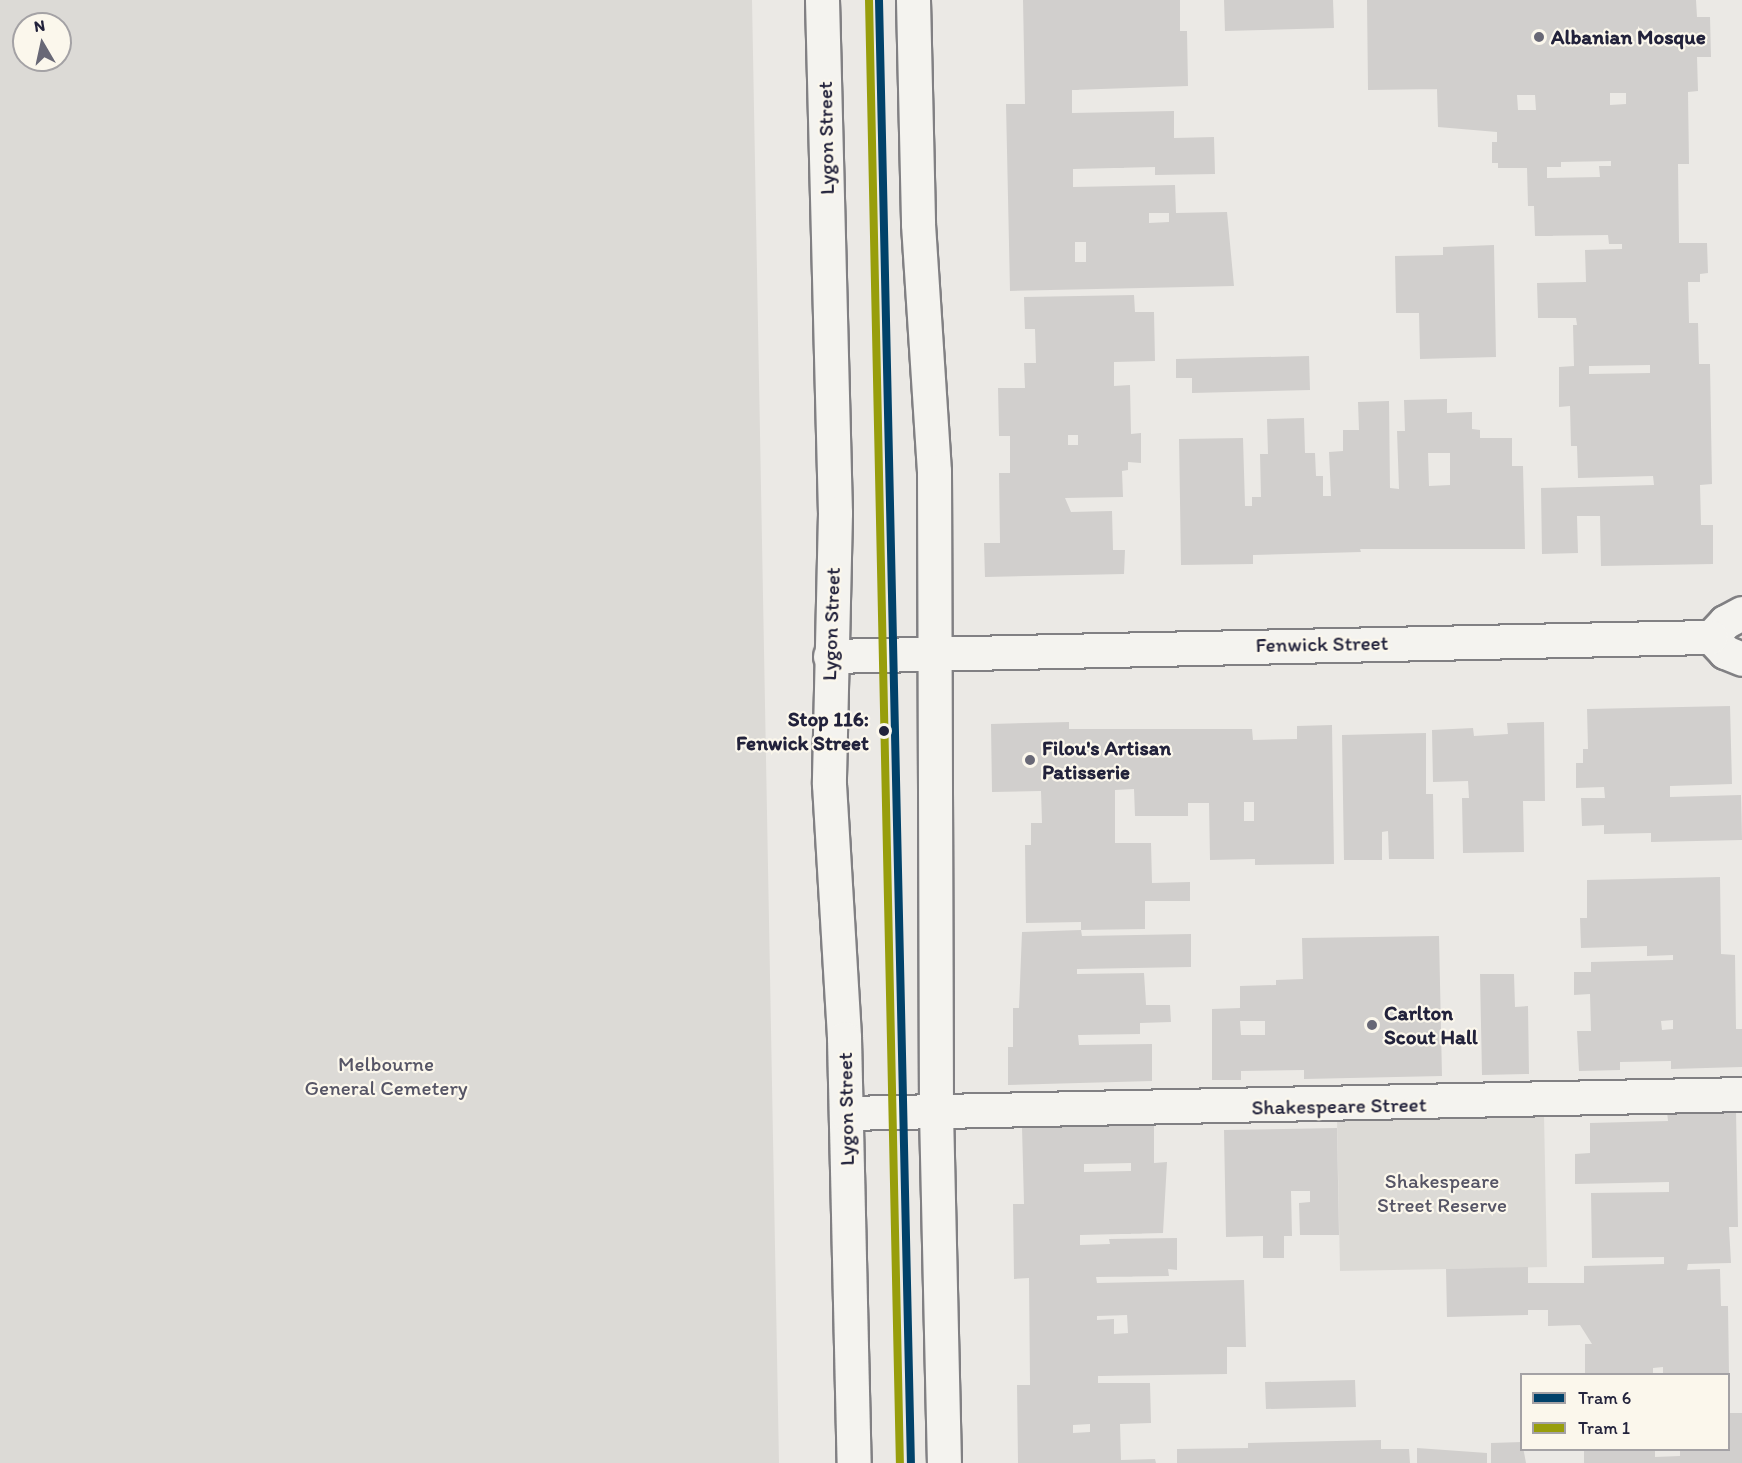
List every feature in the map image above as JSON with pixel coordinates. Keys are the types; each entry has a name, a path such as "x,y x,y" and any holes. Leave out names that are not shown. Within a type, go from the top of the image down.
{"street":[{"name":"Lygon Street","path":"822,0 835,513 830,656 829,784 846,1113 854,1463"},
{"path":"913,0 918,224 934,471 936,1112 944,1463"},
{"path":"1742,613 1725,622 1711,637 1725,652 1742,659"},
{"name":"Fenwick Street","path":"830,656 1711,637"},
{"name":"Shakespeare Street","path":"846,1113 1742,1094"}],"green space":[{"name":"Melbourne General Cemetery","path":"0,0 752,0 779,1463 0,1463"},
{"name":"Shakespeare Street Reserve","path":"1544,1115 1547,1267 1340,1271 1337,1119"}],"building":[{"path":"1023,0 1180,0 1180,31 1187,31 1188,86 1072,90 1072,113 1174,111 1174,138 1214,137 1215,174 1155,175 1155,167 1073,169 1073,187 1175,185 1176,213 1227,212 1234,286 1010,291 1006,104 1025,104","holes":["1149,213 1169,213 1169,222 1149,223","1075,242 1086,242 1086,262 1075,262"]},
{"path":"1224,0 1333,0 1334,28 1225,31"},
{"path":"1367,0 1696,0 1697,17 1710,17 1711,57 1697,57 1698,91 1688,92 1689,164 1678,164 1679,243 1707,243 1708,273 1700,274 1700,282 1688,282 1689,323 1698,323 1699,364 1710,364 1712,484 1700,485 1701,525 1713,525 1713,564 1601,566 1600,516 1577,516 1578,553 1542,554 1541,488 1654,485 1653,476 1578,478 1577,446 1571,446 1570,406 1559,407 1559,367 1574,366 1573,325 1577,325 1576,318 1538,318 1537,283 1586,282 1585,250 1622,249 1622,244 1609,244 1608,235 1535,236 1534,206 1528,206 1527,168 1498,168 1498,163 1492,163 1492,142 1497,142 1497,132 1438,127 1437,89 1368,90","holes":["1610,93 1626,93 1626,104 1610,105","1517,95 1535,95 1536,110 1518,110","1611,161 1611,166 1599,166 1600,177 1547,178 1547,167 1561,167 1561,162","1650,365 1650,373 1589,374 1589,366"]},
{"path":"1494,245 1496,357 1420,359 1419,313 1396,313 1395,256 1443,255 1443,247"},
{"path":"1134,295 1135,312 1154,312 1155,361 1114,362 1114,386 1130,385 1131,434 1141,433 1141,463 1128,462 1128,470 1122,471 1123,497 1065,498 1071,512 1112,511 1113,550 1125,550 1124,574 985,577 984,543 1000,543 999,473 1010,473 1010,436 999,436 998,388 1025,388 1024,363 1036,363 1035,329 1025,329 1024,297","holes":["1068,435 1078,435 1078,445 1068,445"]},
{"path":"1309,356 1310,390 1192,393 1192,378 1176,378 1176,359"},
{"path":"1447,399 1447,413 1472,412 1472,429 1480,430 1480,438 1512,438 1512,466 1523,466 1525,549 1360,549 1361,552 1253,555 1253,564 1181,565 1179,439 1243,438 1245,506 1252,506 1252,497 1261,497 1260,454 1268,454 1267,419 1304,418 1305,453 1315,453 1316,476 1323,476 1323,496 1331,496 1329,452 1343,451 1343,430 1359,430 1358,402 1389,401 1390,488 1399,489 1397,431 1405,431 1404,400","holes":["1428,453 1450,453 1450,485 1429,486"]},
{"path":"1730,706 1732,784 1670,786 1670,797 1741,795 1742,840 1651,842 1651,833 1604,834 1604,825 1582,826 1581,798 1605,798 1604,787 1576,788 1576,763 1583,763 1583,749 1588,749 1587,709"},
{"path":"1069,722 1069,729 1252,729 1253,740 1297,739 1297,726 1332,725 1334,864 1255,865 1255,859 1210,860 1209,803 1188,803 1188,816 1135,816 1134,789 1115,790 1115,843 1151,843 1152,883 1190,882 1190,901 1145,901 1145,929 1081,930 1081,922 1026,923 1025,845 1031,845 1031,823 1042,823 1041,791 992,792 991,724","holes":["1244,802 1254,802 1254,821 1244,821"]},
{"path":"1544,722 1545,801 1523,801 1524,852 1463,853 1462,798 1469,798 1468,781 1433,782 1432,730 1473,728 1474,736 1508,734 1507,723"},
{"path":"1426,733 1426,794 1433,794 1434,859 1389,859 1388,831 1382,832 1382,860 1344,860 1342,735"},
{"path":"1720,877 1721,954 1735,955 1736,1029 1742,1029 1742,1067 1671,1069 1671,1061 1620,1062 1620,1070 1579,1071 1577,1031 1591,1031 1590,994 1574,995 1574,972 1591,972 1591,962 1673,960 1673,955 1647,956 1647,946 1581,948 1580,918 1587,918 1587,880","holes":["1673,1020 1673,1029 1662,1030 1661,1021"]},
{"path":"1081,930 1082,936 1191,934 1191,967 1077,969 1077,974 1144,973 1146,1005 1170,1005 1171,1022 1140,1023 1140,1034 1078,1035 1079,1045 1152,1044 1152,1081 1008,1085 1008,1047 1013,1047 1013,1008 1019,1008 1022,932"},
{"name":"Carlton Scout Hall","path":"1439,936 1442,1076 1304,1079 1304,1070 1241,1071 1241,1080 1212,1080 1212,1009 1240,1008 1240,986 1276,985 1276,980 1303,979 1302,938","holes":["1240,1021 1265,1021 1265,1035 1241,1035"]},
{"path":"1480,974 1514,974 1515,1007 1528,1006 1529,1074 1482,1075"},
{"path":"1736,1110 1738,1227 1729,1227 1731,1263 1688,1264 1687,1270 1720,1269 1721,1306 1728,1306 1729,1373 1663,1373 1663,1367 1653,1368 1653,1373 1585,1373 1585,1344 1592,1344 1580,1325 1548,1326 1548,1310 1528,1310 1528,1315 1447,1317 1446,1269 1528,1267 1528,1283 1584,1283 1584,1266 1664,1264 1664,1257 1592,1258 1591,1193 1669,1192 1669,1182 1575,1184 1575,1154 1590,1153 1590,1123 1668,1121 1667,1112"},
{"path":"1154,1124 1154,1163 1167,1162 1163,1233 1080,1235 1080,1245 1110,1244 1109,1239 1177,1238 1177,1270 1168,1269 1169,1276 1096,1277 1097,1283 1244,1280 1246,1347 1227,1347 1227,1374 1098,1376 1098,1383 1150,1383 1151,1423 1120,1424 1121,1460 1155,1459 1156,1463 1018,1463 1017,1385 1030,1385 1029,1278 1014,1279 1013,1204 1024,1204 1022,1127","holes":["1131,1163 1131,1171 1084,1172 1084,1164","1127,1315 1128,1333 1114,1334 1114,1319 1097,1320 1097,1316","1090,1424 1090,1432 1073,1433 1073,1425"]},
{"path":"1337,1128 1339,1235 1300,1235 1299,1203 1310,1202 1310,1191 1291,1191 1292,1236 1284,1236 1284,1258 1263,1258 1263,1236 1226,1237 1224,1130"},
{"path":"1355,1380 1356,1407 1266,1409 1265,1382"},
{"path":"1730,1413 1742,1413 1742,1463 1584,1463 1584,1451 1655,1451 1655,1457 1680,1456 1680,1451 1730,1451"},
{"path":"1381,1440 1381,1449 1409,1449 1410,1463 1177,1463 1177,1449 1248,1448 1248,1443"},
{"path":"1520,1442 1520,1451 1524,1451 1526,1463 1491,1463 1491,1443"},
{"path":"1417,1448 1487,1453 1487,1463 1417,1463"}],"tram line":[{"name":"1","path":"869,0 900,1463"},
{"name":"6","path":"879,0 911,1463"}],"place":[{"name":"Albanian Mosque","path":"1539,37"},
{"name":"Stop 116: Fenwick Street","path":"884,731"},
{"name":"Filou's Artisan Patisserie","path":"1030,760"},
{"name":"Carlton Scout Hall","path":"1372,1025"}]}
